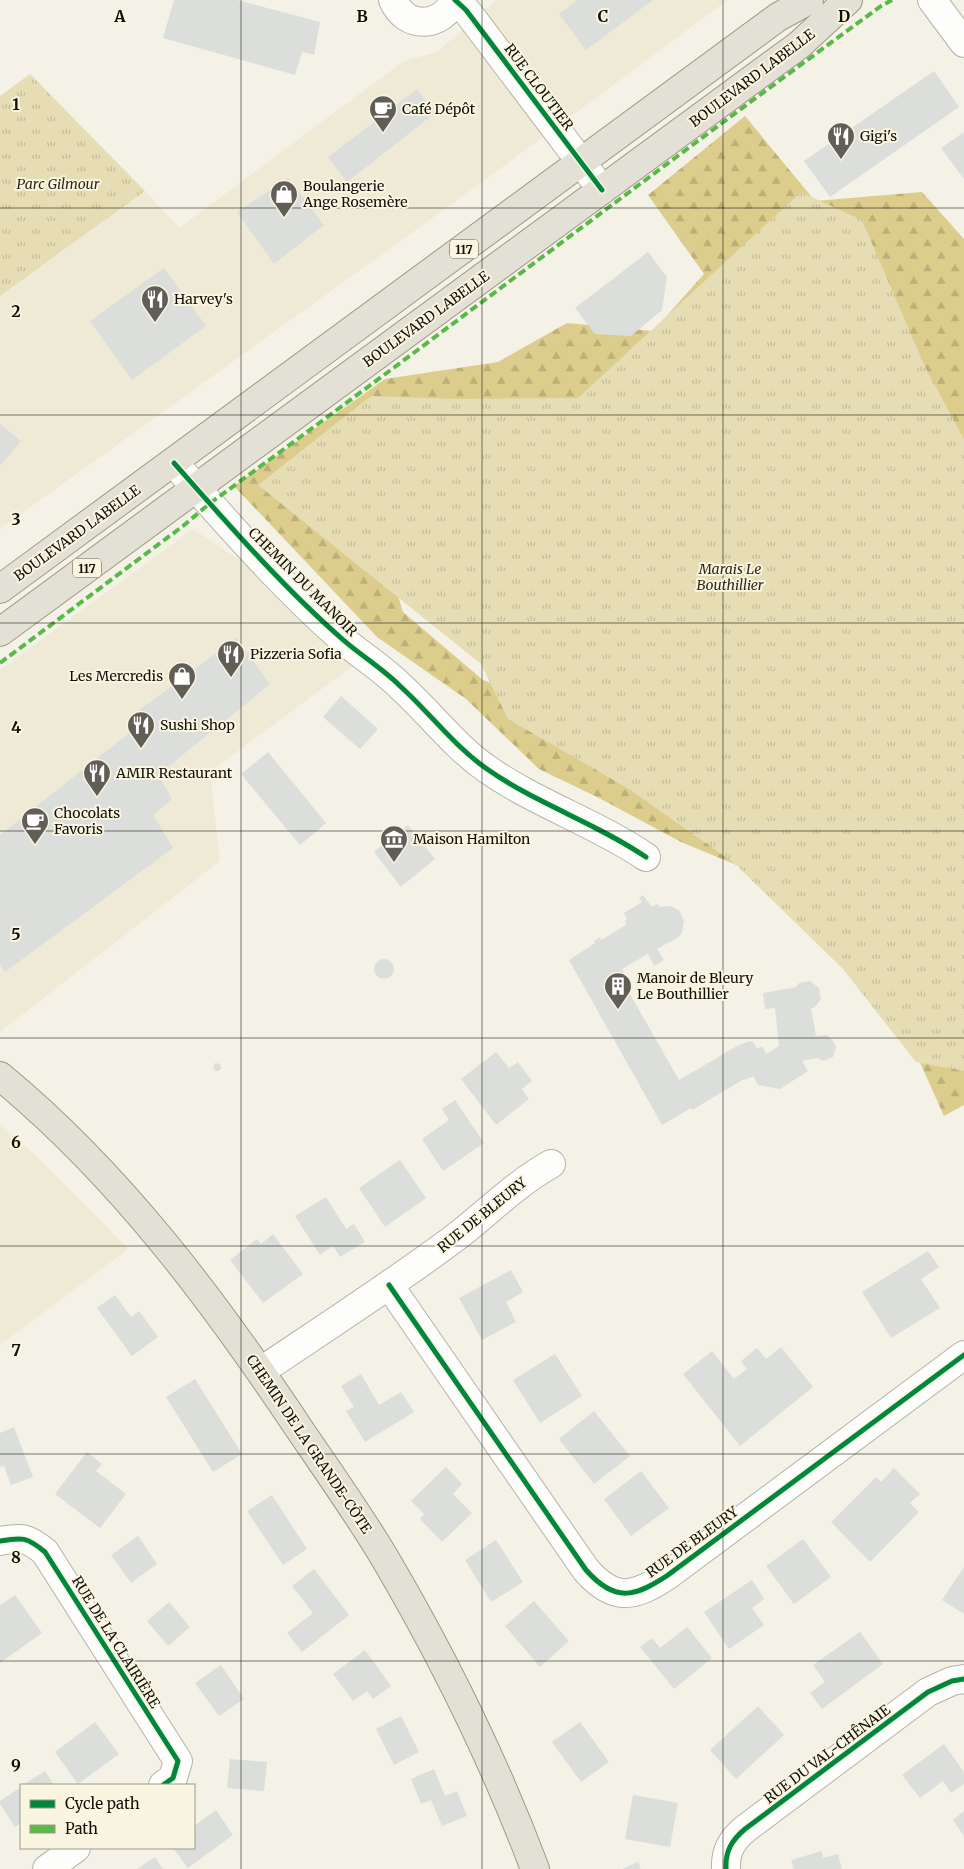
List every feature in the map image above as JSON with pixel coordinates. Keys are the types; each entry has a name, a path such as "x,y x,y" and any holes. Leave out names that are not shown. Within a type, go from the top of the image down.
{"main road":[{"name":"BOULEVARD LABELLE","path":"0,590 778,17 809,0"},
{"name":"BOULEVARD LABELLE","path":"0,632 799,45 848,0"},
{"name":"CHEMIN DE LA GRANDE-CÔTE","path":"0,1076 66,1135 135,1208 197,1285 261,1371 351,1505 393,1573 487,1753 509,1801 535,1869"}],"street":[{"name":"RUE CLOUTIER","path":"393,0 403,14 413,20 424,22 435,20 445,14 455,0 466,10 602,190"},
{"path":"932,0 964,43"},
{"name":"CHEMIN DU MANOIR","path":"174,463 215,510 313,612 342,639 400,685 454,742 470,756 511,785 627,843 646,857"},
{"name":"RUE DE BLEURY","path":"261,1371 390,1285 452,1240 518,1184 551,1164"},
{"name":"RUE DE BLEURY","path":"390,1285 586,1570 604,1587 622,1593 641,1591 662,1579 964,1355"},
{"name":"RUE DE LA CLAIRIÈRE","path":"0,1541 17,1538 32,1541 45,1552 178,1761 173,1778 164,1784"},
{"name":"RUE DU VAL-CHÊNAIE","path":"726,1869 727,1851 734,1839 745,1829 928,1692 952,1681 964,1679"},
{"path":"47,1869 75,1849"}],"shaded area":[{"path":"496,0 728,0 470,191 0,529 0,296 145,191 179,228 404,61 437,52"},
{"path":"193,529 255,570 354,665 210,772 220,861 0,1032 0,670"},
{"path":"0,1125 33,1153 128,1249 0,1345"}],"green space":[{"name":"Parc Gilmour","path":"30,74 145,191 0,296 0,96"},
{"path":"745,116 815,201 922,192 964,239 964,611 372,511 403,612 483,680 625,735 964,980 964,1105 944,1116 884,982 763,876 681,842 599,798 539,769 466,699 377,637 234,486 385,379 498,362 567,323 653,331 704,274 648,195"},
{"name":"Marais Le Bouthillier","path":"801,192 862,220 925,367 964,439 964,1071 916,1062 843,969 734,863 629,789 508,719 481,664 258,485 371,396 457,399 578,398"}],"building":[{"path":"174,0 237,0 320,22 314,55 302,52 295,75 163,38"},
{"path":"578,0 653,0 586,50 559,14"},
{"path":"934,71 959,107 830,197 804,161"},
{"path":"417,89 435,113 347,182 328,157"},
{"path":"964,132 964,179 941,148"},
{"path":"288,178 324,225 274,264 237,212"},
{"path":"648,252 667,277 662,310 631,336 595,334 575,308"},
{"path":"164,268 206,326 132,380 90,321"},
{"path":"0,424 21,441 0,466"},
{"path":"236,638 270,684 158,775 172,799 153,815 173,848 5,972 0,965 0,835 128,734 130,717"},
{"path":"341,696 378,729 360,749 323,717"},
{"path":"268,752 326,823 300,845 241,774"},
{"path":"408,825 435,859 401,887 374,852"},
{"name":"Manoir de Bleury Le Bouthillier","path":"643,895 652,907 657,904 660,907 670,906 679,910 684,921 682,933 679,937 657,949 664,960 654,966 648,954 622,969 624,973 619,975 679,1080 737,1046 750,1041 754,1043 757,1049 762,1046 766,1054 779,1046 775,1008 765,1009 763,993 796,987 799,983 810,981 819,988 821,999 814,1008 811,1008 816,1036 827,1035 834,1042 836,1047 833,1057 824,1061 817,1058 802,1061 808,1071 780,1089 758,1085 753,1076 744,1079 692,1110 691,1108 662,1125 569,960 595,943 594,941 600,937 601,940 626,925 625,921 627,919 624,913 642,902 639,898"},
{"path":"380,959 388,959 394,965 394,973 388,979 380,979 374,973 374,965"},
{"path":"496,1052 509,1068 518,1062 532,1081 522,1089 529,1099 496,1125 461,1079"},
{"path":"215,1063 220,1064 221,1068 219,1071 215,1071 213,1067"},
{"path":"455,1100 484,1143 443,1171 422,1139 449,1120 442,1109"},
{"path":"400,1160 426,1198 385,1227 359,1188"},
{"path":"326,1197 346,1229 354,1224 365,1242 340,1257 333,1246 320,1255 295,1216"},
{"path":"273,1234 303,1274 263,1303 230,1260 257,1239 261,1244"},
{"path":"928,1251 939,1267 921,1279 940,1308 891,1338 862,1292"},
{"path":"511,1270 523,1292 506,1302 516,1322 482,1340 459,1298"},
{"path":"115,1295 131,1317 139,1311 158,1337 132,1356 97,1308"},
{"path":"781,1347 813,1387 740,1446 683,1374 712,1351 734,1379 747,1369 741,1361 757,1348 766,1359"},
{"path":"555,1354 582,1396 540,1423 513,1380"},
{"path":"361,1374 379,1405 401,1392 414,1412 365,1442 346,1411 354,1407 341,1386"},
{"path":"195,1379 242,1454 213,1472 166,1397"},
{"path":"594,1411 630,1456 594,1484 559,1439"},
{"path":"14,1427 33,1477 11,1485 4,1466 0,1467 0,1433"},
{"path":"87,1452 102,1464 96,1471 126,1494 100,1528 55,1494"},
{"path":"446,1467 462,1484 453,1494 472,1513 442,1542 420,1519 424,1514 411,1501"},
{"path":"894,1468 920,1494 910,1503 919,1512 870,1562 831,1522 876,1477 881,1482"},
{"path":"641,1471 669,1508 631,1536 604,1499"},
{"path":"272,1495 307,1549 283,1565 247,1511"},
{"path":"138,1536 157,1564 131,1583 111,1555"},
{"path":"803,1539 831,1577 794,1604 766,1566"},
{"path":"496,1540 523,1582 491,1602 465,1560"},
{"path":"964,1567 964,1614 942,1600"},
{"path":"314,1569 349,1615 302,1652 287,1633 313,1613 292,1586"},
{"path":"752,1580 764,1599 752,1608 764,1625 729,1649 704,1612"},
{"path":"15,1595 42,1633 0,1663 0,1605"},
{"path":"534,1601 569,1641 540,1667 505,1626"},
{"path":"169,1602 190,1627 168,1646 147,1621"},
{"path":"687,1627 712,1658 674,1689 640,1647 652,1638 660,1648"},
{"path":"860,1632 883,1664 822,1709 810,1693 825,1682 813,1665"},
{"path":"365,1650 391,1686 373,1699 367,1691 353,1701 333,1674"},
{"path":"221,1665 244,1699 219,1716 195,1683"},
{"path":"758,1706 784,1735 736,1779 710,1750"},
{"path":"401,1716 419,1752 394,1765 376,1729"},
{"path":"95,1722 119,1754 78,1784 55,1752"},
{"path":"580,1722 609,1762 581,1782 552,1742"},
{"path":"944,1744 964,1772 964,1784 951,1793 943,1781 920,1798 902,1775"},
{"path":"230,1759 267,1762 264,1791 227,1788"},
{"path":"434,1769 445,1796 457,1791 467,1816 442,1826 431,1800 421,1804 411,1779"},
{"path":"45,1771 53,1784 25,1784"},
{"path":"20,1788 20,1824 15,1827 0,1801"},
{"path":"633,1795 678,1803 670,1847 625,1839"},
{"path":"216,1810 233,1835 188,1868 174,1849 195,1849 195,1825"},
{"path":"964,1811 964,1836 953,1820"},
{"path":"822,1851 823,1858 838,1854 842,1869 794,1869 791,1860"},
{"path":"155,1857 163,1869 137,1869"},
{"path":"638,1862 641,1869 622,1869"}],"marked path":[{"path":"0,663 183,526 209,504 881,6 892,0"}],"cycle path":[{"path":"455,0 466,10 602,190"},
{"path":"174,463 297,597 341,638 393,679 475,760 526,793 607,834 646,857"},
{"path":"389,1285 586,1570 596,1581 616,1592 635,1592 668,1575 964,1355"},
{"path":"0,1541 24,1539 45,1552 178,1761 173,1778 164,1784"},
{"path":"726,1869 730,1846 745,1829 928,1692 952,1681 964,1679"}],"place":[{"name":"Café Dépôt","path":"383,133"},
{"name":"Gigi's","path":"841,160"},
{"name":"Boulangerie Ange Rosemère","path":"284,218"},
{"name":"Harvey's","path":"155,323"},
{"name":"Pizzeria Sofia","path":"231,678"},
{"name":"Les Mercredis","path":"182,700"},
{"name":"Sushi Shop","path":"141,749"},
{"name":"AMIR Restaurant","path":"97,797"},
{"name":"Chocolats Favoris","path":"35,845"},
{"name":"Maison Hamilton","path":"394,863"},
{"name":"Manoir de Bleury Le Bouthillier","path":"618,1010"}]}
